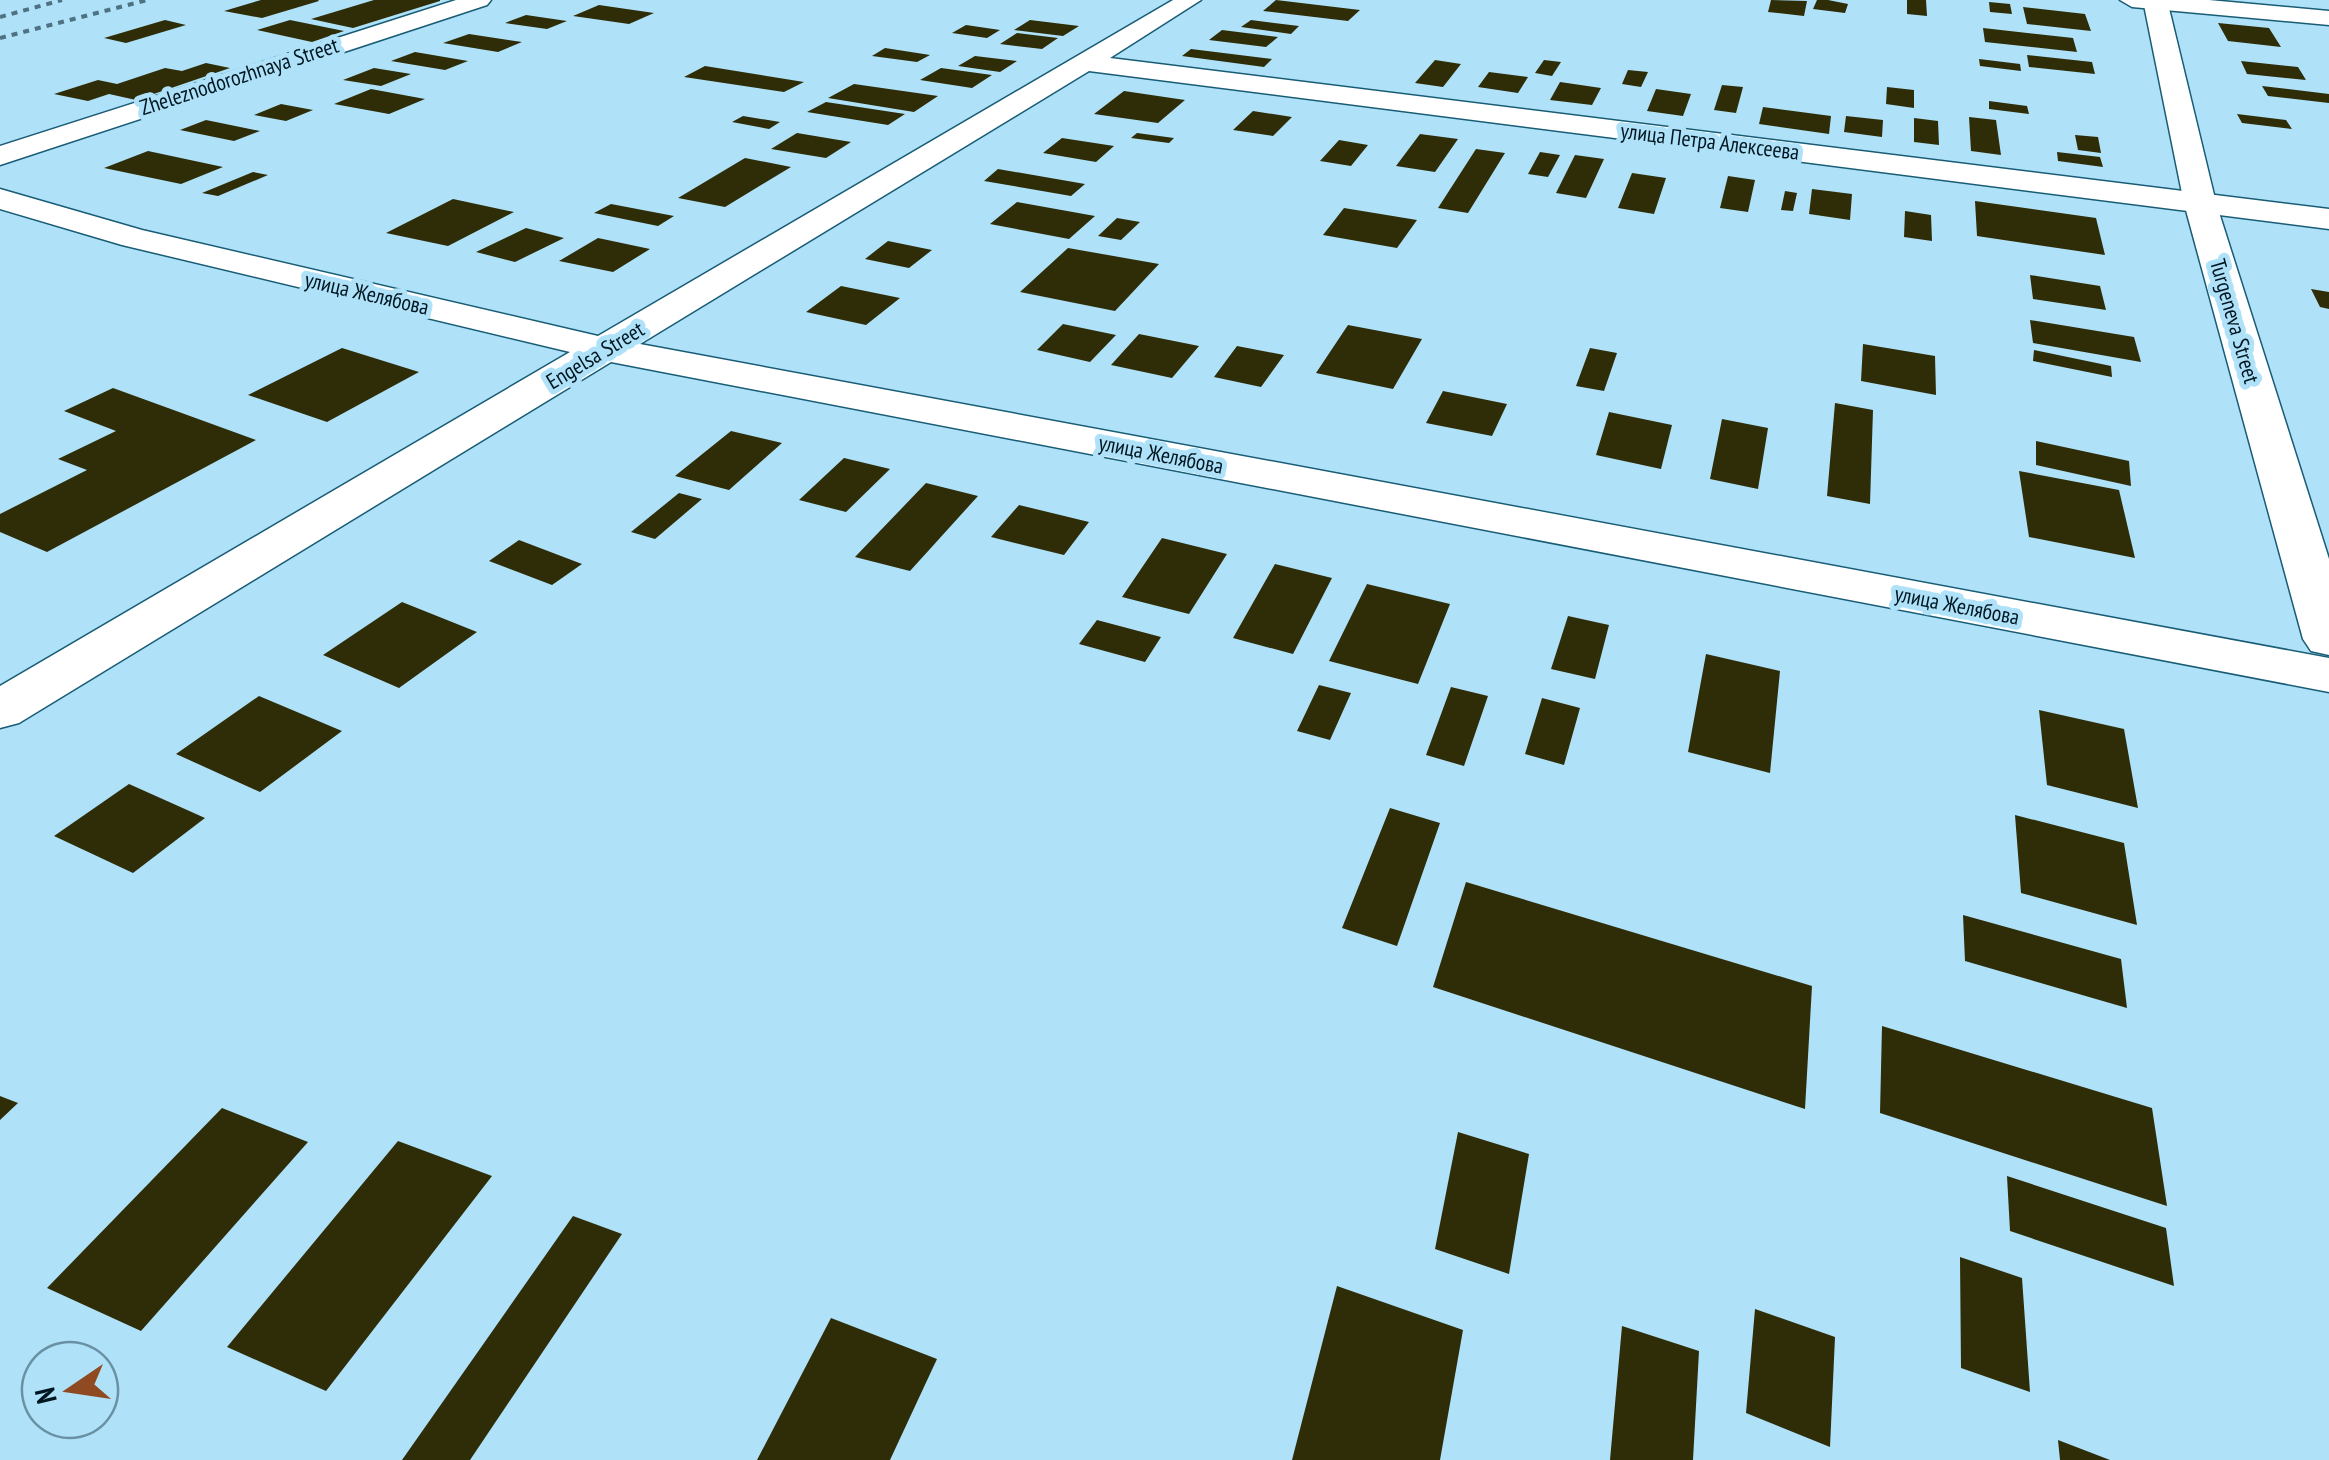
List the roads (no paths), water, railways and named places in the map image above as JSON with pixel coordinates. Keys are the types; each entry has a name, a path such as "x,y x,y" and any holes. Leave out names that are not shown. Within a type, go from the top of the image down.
{"street":[{"name":"Zheleznodorozhnaya Street","path":"0,156 479,0"},
{"name":"Engelsa Street","path":"0,710 1190,0"},
{"path":"2147,1 2329,18"},
{"name":"Turgeneva Street","path":"2147,1 2200,203 2329,639"},
{"name":"улица Петра Алексеева","path":"1090,63 2329,219"},
{"name":"улица Желябова","path":"0,199 146,242 604,349 2329,676"}],"railway":[{"path":"0,17 62,0"},
{"path":"0,38 147,0"}]}
